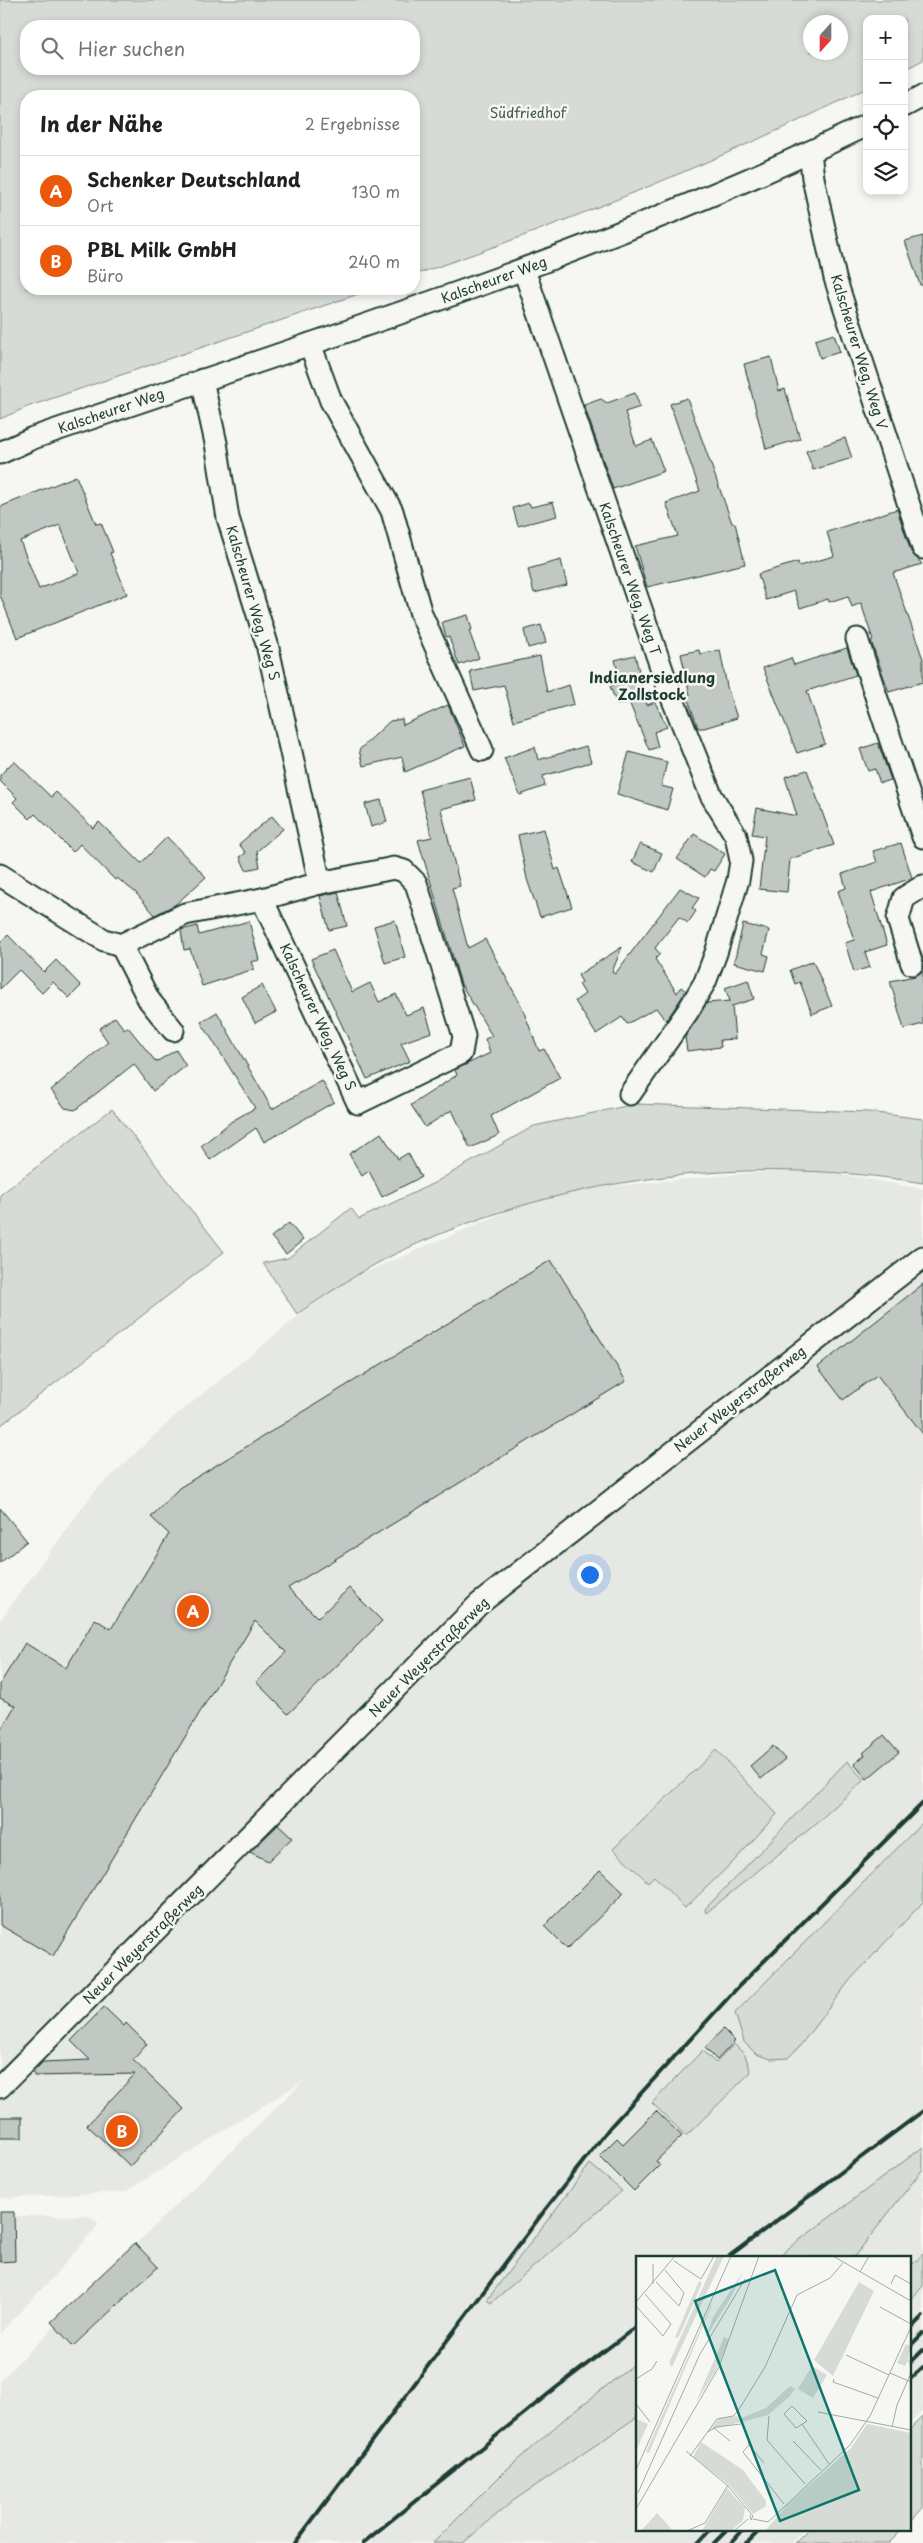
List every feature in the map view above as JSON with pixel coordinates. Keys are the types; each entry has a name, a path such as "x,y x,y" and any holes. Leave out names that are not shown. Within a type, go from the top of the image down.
{"street":[{"path":"906,105 923,96"},
{"name":"Kalscheurer Weg","path":"0,453 33,438 524,270 693,204 863,127"},
{"name":"Kalscheurer Weg, Weg V","path":"810,152 813,178 835,278 923,548"},
{"name":"Kalscheurer Weg, Weg T","path":"524,270 669,690 711,795 736,836 741,861 738,880 716,953 704,982 688,1010 630,1094"},
{"path":"310,344 331,401 392,512 420,614 482,750"},
{"name":"Kalscheurer Weg, Weg S","path":"202,380 216,444 228,518 267,644 320,883"},
{"path":"857,639 923,837"},
{"name":"Kalscheurer Weg, Weg S","path":"121,945 185,914 262,899 320,883 394,868 404,871 416,884 464,1036 462,1053 358,1103 262,899"},
{"path":"0,876 104,940 121,945 149,1000 173,1030"},
{"path":"912,964 898,919 904,898 923,886"},
{"name":"Neuer Weyerstraßerweg","path":"0,2087 479,1604 923,1257"}],"shaded area":[{"path":"805,1168 923,1189 923,2410 910,2423 910,2256 636,2256 636,2530 803,2530 791,2543 0,2543 0,2381 152,2228 306,2079 125,2192 0,2198 0,1620 94,1492 173,1418 338,1284 552,1192"},
{"path":"0,2216 89,2216 99,2224 53,2277 0,2333"}],"green space":[{"name":"Südfriedhof","path":"0,0 923,0 923,60 908,68 908,15 863,15 863,90 812,115 644,189 530,234 420,273 420,90 20,90 20,295 355,295 27,407 0,419"},
{"path":"635,1104 868,1112 923,1119 923,1183 856,1174 787,1171 718,1172 649,1179 581,1191 514,1208 449,1230 375,1264 297,1314 263,1263 288,1258 351,1208 359,1219 432,1184 534,1126"},
{"path":"112,1109 224,1252 0,1426 0,1195"},
{"path":"716,1750 777,1814 735,1860 685,1908 654,1876 648,1882 613,1849"},
{"path":"847,1761 864,1780 812,1827 706,1913 705,1909"},
{"path":"923,1822 923,1902 850,1980 799,2047 788,2058 771,2059 756,2054 744,2042 735,2013"},
{"path":"734,2044 745,2055 751,2072 686,2136 652,2103 702,2051 716,2063"},
{"path":"923,2147 923,2169 855,2256 778,2256"},
{"path":"590,2164 622,2191 491,2303 487,2300"},
{"path":"923,2254 923,2286 910,2300 910,2267"},
{"path":"636,2363 636,2418 513,2501 463,2543 433,2543 505,2471 563,2420"},
{"path":"923,2416 923,2508 910,2522 910,2429"},
{"path":"808,2530 902,2530 889,2543 795,2543"}],"building":[{"path":"923,236 923,285 920,285 905,241"},
{"path":"834,334 840,352 820,358 815,340"},
{"path":"771,357 779,391 785,389 800,439 766,449 744,364"},
{"path":"635,393 640,407 625,412 636,446 652,440 664,471 613,489 584,405 601,399 607,403"},
{"path":"687,398 732,523 735,523 745,564 647,587 635,546 678,536 666,503 700,491 670,404"},
{"path":"845,438 852,458 813,470 806,451"},
{"path":"76,476 96,524 101,523 113,552 110,553 127,594 17,638 0,595 0,507","holes":["60,525 79,573 39,589 20,541"]},
{"path":"553,502 557,516 518,526 513,508 529,503 531,507"},
{"path":"897,509 911,552 922,564 893,573 923,659 923,682 889,692 871,641 873,640 861,603 852,607 848,596 829,602 828,599 800,608 794,591 766,600 758,574 798,562 799,566 834,556 827,532"},
{"path":"561,560 567,585 534,593 528,569"},
{"path":"468,615 472,630 469,631 479,658 459,665 449,637 446,637 442,622"},
{"path":"541,625 546,643 528,648 524,630"},
{"path":"847,648 856,675 807,691 825,744 797,753 763,668 791,658 794,665"},
{"path":"699,650 700,654 720,650 727,687 737,718 704,728 698,728 687,696 690,695 681,654"},
{"path":"635,655 647,705 655,702 667,727 654,732 658,747 649,750 629,702 617,705 610,686 621,683 615,660"},
{"path":"540,656 547,692 569,685 574,704 514,721 504,685 474,691 470,671"},
{"path":"448,705 465,746 405,772 402,757 363,766 359,750 390,721 402,719 403,725"},
{"path":"878,743 891,780 880,783 875,769 868,771 860,749"},
{"path":"586,746 591,762 543,776 545,786 520,795 504,758 535,747 538,760"},
{"path":"629,752 667,762 661,786 673,789 667,810 617,794"},
{"path":"14,761 51,797 56,792 93,828 99,822 141,863 167,837 206,877 176,904 155,915 135,892 117,878 115,880 80,844 73,852 35,814 30,819 13,802 17,798 0,781 0,775"},
{"path":"807,770 834,845 790,859 787,892 759,889 765,836 752,834 757,808 797,816 785,777"},
{"path":"470,777 476,800 441,809 460,886 452,888 468,948 485,939 521,1005 539,1051 544,1049 560,1078 491,1116 499,1135 470,1148 452,1110 425,1127 411,1105 457,1075 455,1070 490,1053 485,1039 492,1036 461,984 418,840 432,837 420,790"},
{"path":"381,800 387,822 371,827 365,804"},
{"path":"272,816 283,829 257,851 260,867 246,870 240,857 246,853 239,844"},
{"path":"544,829 555,870 559,868 572,907 540,917 527,879 518,835"},
{"path":"694,834 725,854 714,871 710,869 705,877 677,859"},
{"path":"901,843 912,878 871,892 887,945 865,952 870,967 854,972 845,943 854,940 838,891 846,888 842,874 877,862 873,851"},
{"path":"640,844 662,853 654,872 632,862"},
{"path":"680,888 699,898 692,908 696,911 688,923 679,917 655,948 660,954 655,959 677,993 681,987 686,991 666,1021 656,1008 627,1024 622,1017 596,1034 575,1001 585,994 579,984 582,982 578,975 622,947 612,972 615,974"},
{"path":"338,892 347,926 329,930 320,896"},
{"path":"395,920 405,957 385,963 374,926"},
{"path":"249,921 259,960 251,962 254,969 202,986 190,949 184,950 181,930 197,926 199,935"},
{"path":"743,924 769,930 763,954 769,956 765,971 734,963"},
{"path":"8,935 44,972 56,960 81,986 69,998 53,982 42,993 19,970 0,989 0,943"},
{"path":"333,950 352,992 370,983 379,1002 396,994 406,1015 424,1008 432,1032 401,1043 410,1061 367,1079 311,959"},
{"path":"813,961 832,1006 812,1014 800,982 795,984 790,970"},
{"path":"923,971 923,1024 904,1029 890,981 915,976"},
{"path":"748,980 754,999 732,1006 735,1039 720,1040 721,1047 687,1051 685,1037 707,1003 730,1001 725,988"},
{"path":"262,985 276,1012 255,1023 242,997"},
{"path":"217,1012 272,1109 322,1081 334,1102 264,1142 256,1128 210,1160 201,1146 232,1121 255,1108 201,1022"},
{"path":"115,1017 124,1029 128,1027 156,1062 176,1050 186,1066 153,1091 134,1064 75,1110 65,1108 51,1090 108,1042 99,1029"},
{"path":"381,1133 398,1159 408,1153 421,1177 382,1197 369,1171 362,1176 349,1154"},
{"path":"289,1223 303,1240 286,1254 271,1237"},
{"path":"551,1260 626,1381 288,1588 318,1618 349,1588 382,1621 288,1714 256,1682 286,1652 255,1621 53,1956 0,1925 0,1731 15,1706 0,1698 0,1684 25,1643 66,1668 95,1619 111,1629 169,1534 151,1517 179,1488"},
{"path":"923,1284 923,1434 877,1375 843,1400 818,1367"},
{"path":"0,1508 27,1541 0,1563"},
{"path":"884,1735 899,1752 867,1779 854,1764 865,1755 863,1753"},
{"path":"773,1746 785,1759 761,1779 750,1766"},
{"path":"278,1825 292,1838 268,1861 250,1852"},
{"path":"600,1870 624,1893 567,1949 544,1926"},
{"path":"104,2007 124,2026 126,2023 147,2044 133,2060 184,2109 130,2166 87,2125 135,2074 34,2076 34,2071 43,2062 90,2060 71,2041"},
{"path":"723,2029 735,2041 717,2060 705,2048"},
{"path":"656,2111 682,2136 656,2161 660,2165 634,2191 599,2156 617,2138 623,2144"},
{"path":"0,2117 22,2117 22,2138 0,2138"},
{"path":"0,2212 14,2212 15,2261 0,2262"},
{"path":"135,2243 158,2267 73,2346 51,2322"}],"railway":[{"path":"295,2543 545,2210 611,2126 739,1986 923,1803"},
{"path":"729,2256 923,2111"},
{"path":"910,2329 923,2316"},
{"path":"363,2543 557,2387 636,2327"},
{"path":"910,2346 923,2333"},
{"path":"910,2363 923,2350"},
{"path":"910,2379 923,2367"},
{"path":"698,2543 710,2530"},
{"path":"714,2543 727,2530"},
{"path":"731,2543 743,2530"},
{"path":"747,2543 760,2530"}],"place":[{"name":"Schenker Deutschland","path":"193,1611"},
{"name":"PBL Milk GmbH","path":"122,2131"}],"district":[{"name":"Indianersiedlung Zollstock","path":"652,686"}]}
